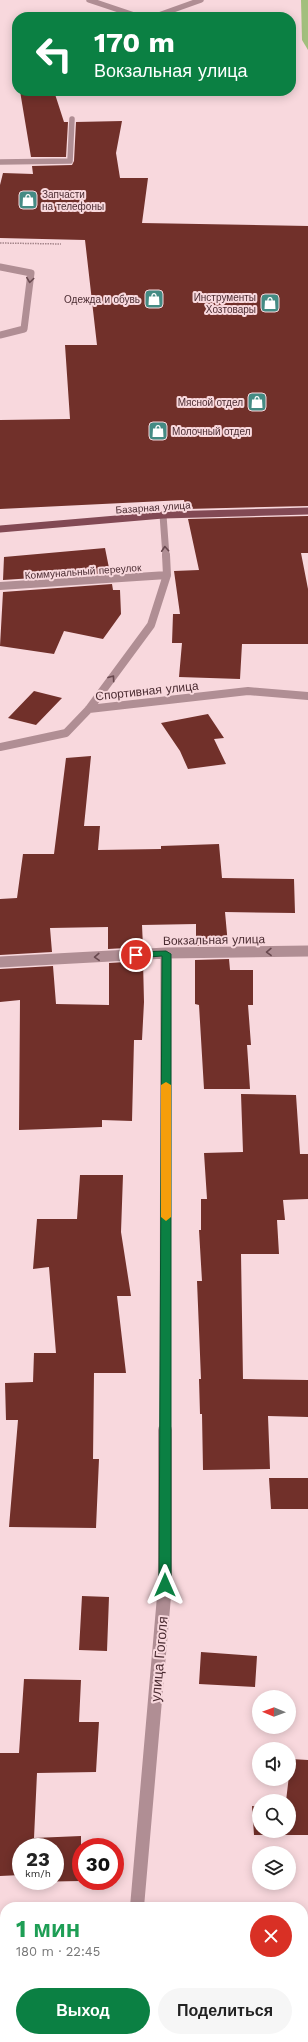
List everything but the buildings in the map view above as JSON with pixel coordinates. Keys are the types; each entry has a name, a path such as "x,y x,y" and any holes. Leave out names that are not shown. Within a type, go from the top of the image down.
{"main road":[{"name":"Базарная улица","path":"0,529 163,515 308,511"}],"street":[{"path":"89,0 125,12"},
{"path":"167,12 200,0"},
{"path":"0,162 70,161 72,119"},
{"path":"0,267 31,273 24,329 0,335"},
{"path":"89,709 151,625 167,575 163,515"},
{"name":"Коммунальный переулок","path":"0,586 167,575"},
{"name":"Спортивная улица","path":"0,747 66,733 89,709 248,691 308,696"},
{"name":"Вокзальная улица","path":"0,962 166,954 308,951"},
{"name":"улица Гоголя","path":"137,1902 165,1585 166,954"}],"path":[{"path":"0,243 61,244"}],"green space":[{"path":"301,0 308,0 308,50 302,40"}],"slow traffic":[{"path":"166,1085 166,1217"}],"place":[{"name":"Запчасти на телефоны","path":"28,200"},
{"name":"Одежда и обувь","path":"154,299"},
{"name":"Инструменты Хозтовары","path":"270,303"},
{"name":"Мясной отдел","path":"257,402"},
{"name":"Молочный отдел","path":"158,431"}],"route":[{"path":"136,955 166,954 165,1585"}]}
